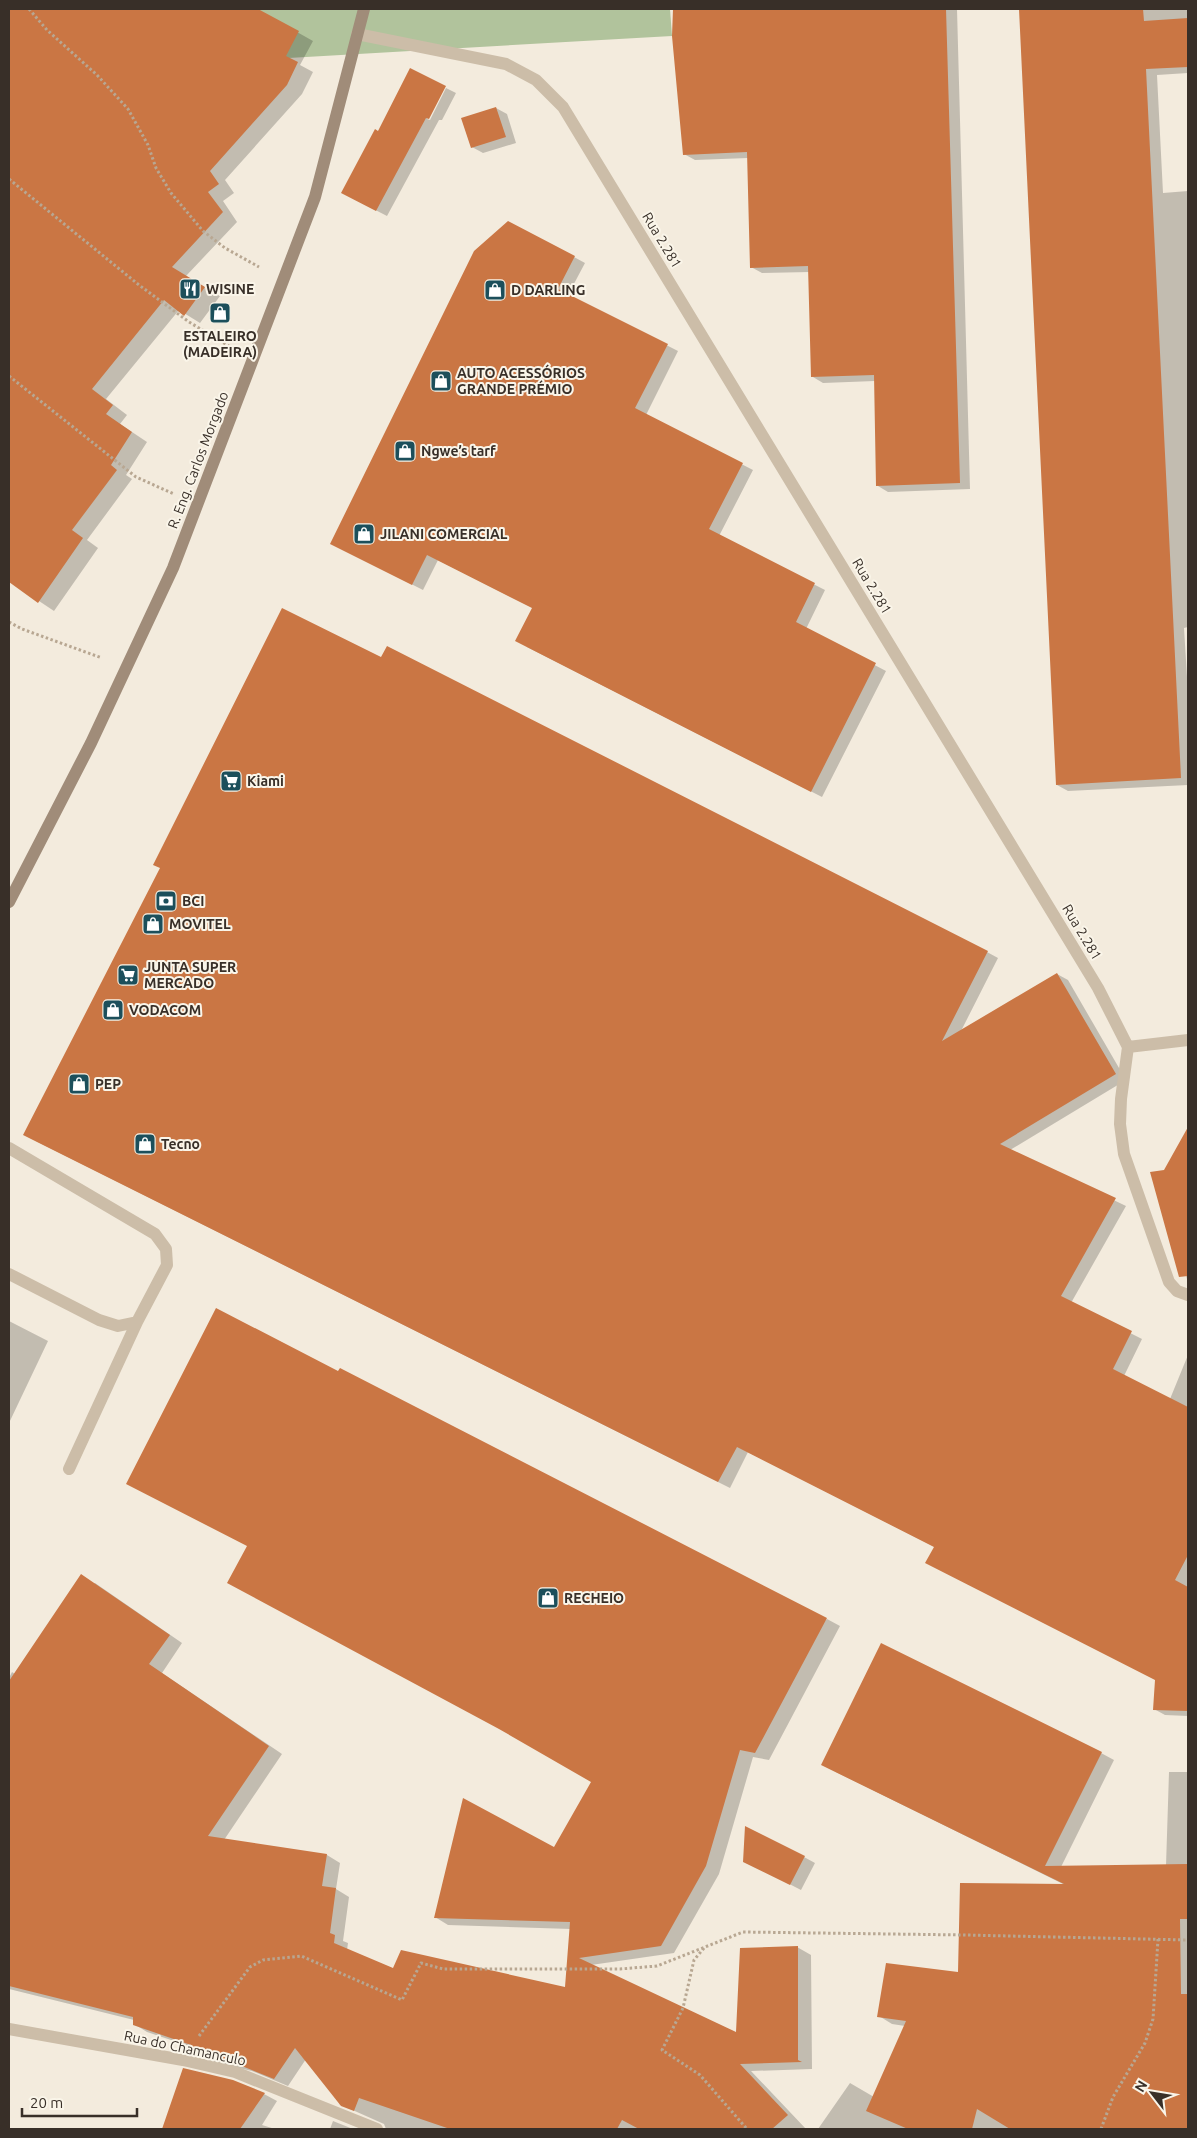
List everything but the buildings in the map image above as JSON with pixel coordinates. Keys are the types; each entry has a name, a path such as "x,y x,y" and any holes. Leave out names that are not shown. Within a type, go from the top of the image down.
{"street":[{"name":"R. Eng. Carlos Morgado","path":"9,902 91,743 173,568 315,197 364,9"},
{"name":"Rua 2.281","path":"356,34 506,64 536,80 563,107 1098,988 1128,1047"},
{"path":"1188,1040 1128,1047 1121,1099 1120,1124 1124,1154 1169,1282 1177,1291 1188,1295"},
{"path":"9,1148 155,1234 166,1248 167,1265 137,1322 69,1469"},
{"path":"9,1274 99,1320 118,1326 137,1322"},
{"name":"Rua do Chamanculo","path":"9,2028 183,2060 235,2072 377,2129"}],"path":[{"path":"30,9 47,30 97,75 128,109 148,145 156,168 171,193 203,231 225,248 283,280"},
{"path":"9,179 94,250 182,317 252,360"},
{"path":"9,376 136,477 197,505"},
{"path":"9,622 22,629 126,667"},
{"path":"183,2060 250,1967 263,1960 300,1956 402,2000 421,1963 443,1969 620,1969 657,1966 743,1932 1188,1940"},
{"path":"1101,2129 1113,2097 1146,2043 1153,2020 1158,1939"},
{"path":"706,1946 694,1960 683,2008 662,2050 700,2075 747,2129"}],"green space":[{"path":"196,9 670,9 672,36 182,64"}],"place":[{"name":"WISINE","path":"190,289"},
{"name":"D DARLING","path":"495,290"},
{"name":"ESTALEIRO (MADEIRA)","path":"220,313"},
{"name":"AUTO ACESSÓRIOS GRANDE PRÉMIO","path":"441,381"},
{"name":"Ngwe’s tarf","path":"405,451"},
{"name":"JILANI COMERCIAL","path":"364,534"},
{"name":"Kiami","path":"231,781"},
{"name":"BCI","path":"166,901"},
{"name":"MOVITEL","path":"153,924"},
{"name":"JUNTA SUPER MERCADO","path":"128,975"},
{"name":"VODACOM","path":"113,1010"},
{"name":"PEP","path":"79,1084"},
{"name":"Tecno","path":"145,1144"},
{"name":"RECHEIO","path":"548,1598"}]}
